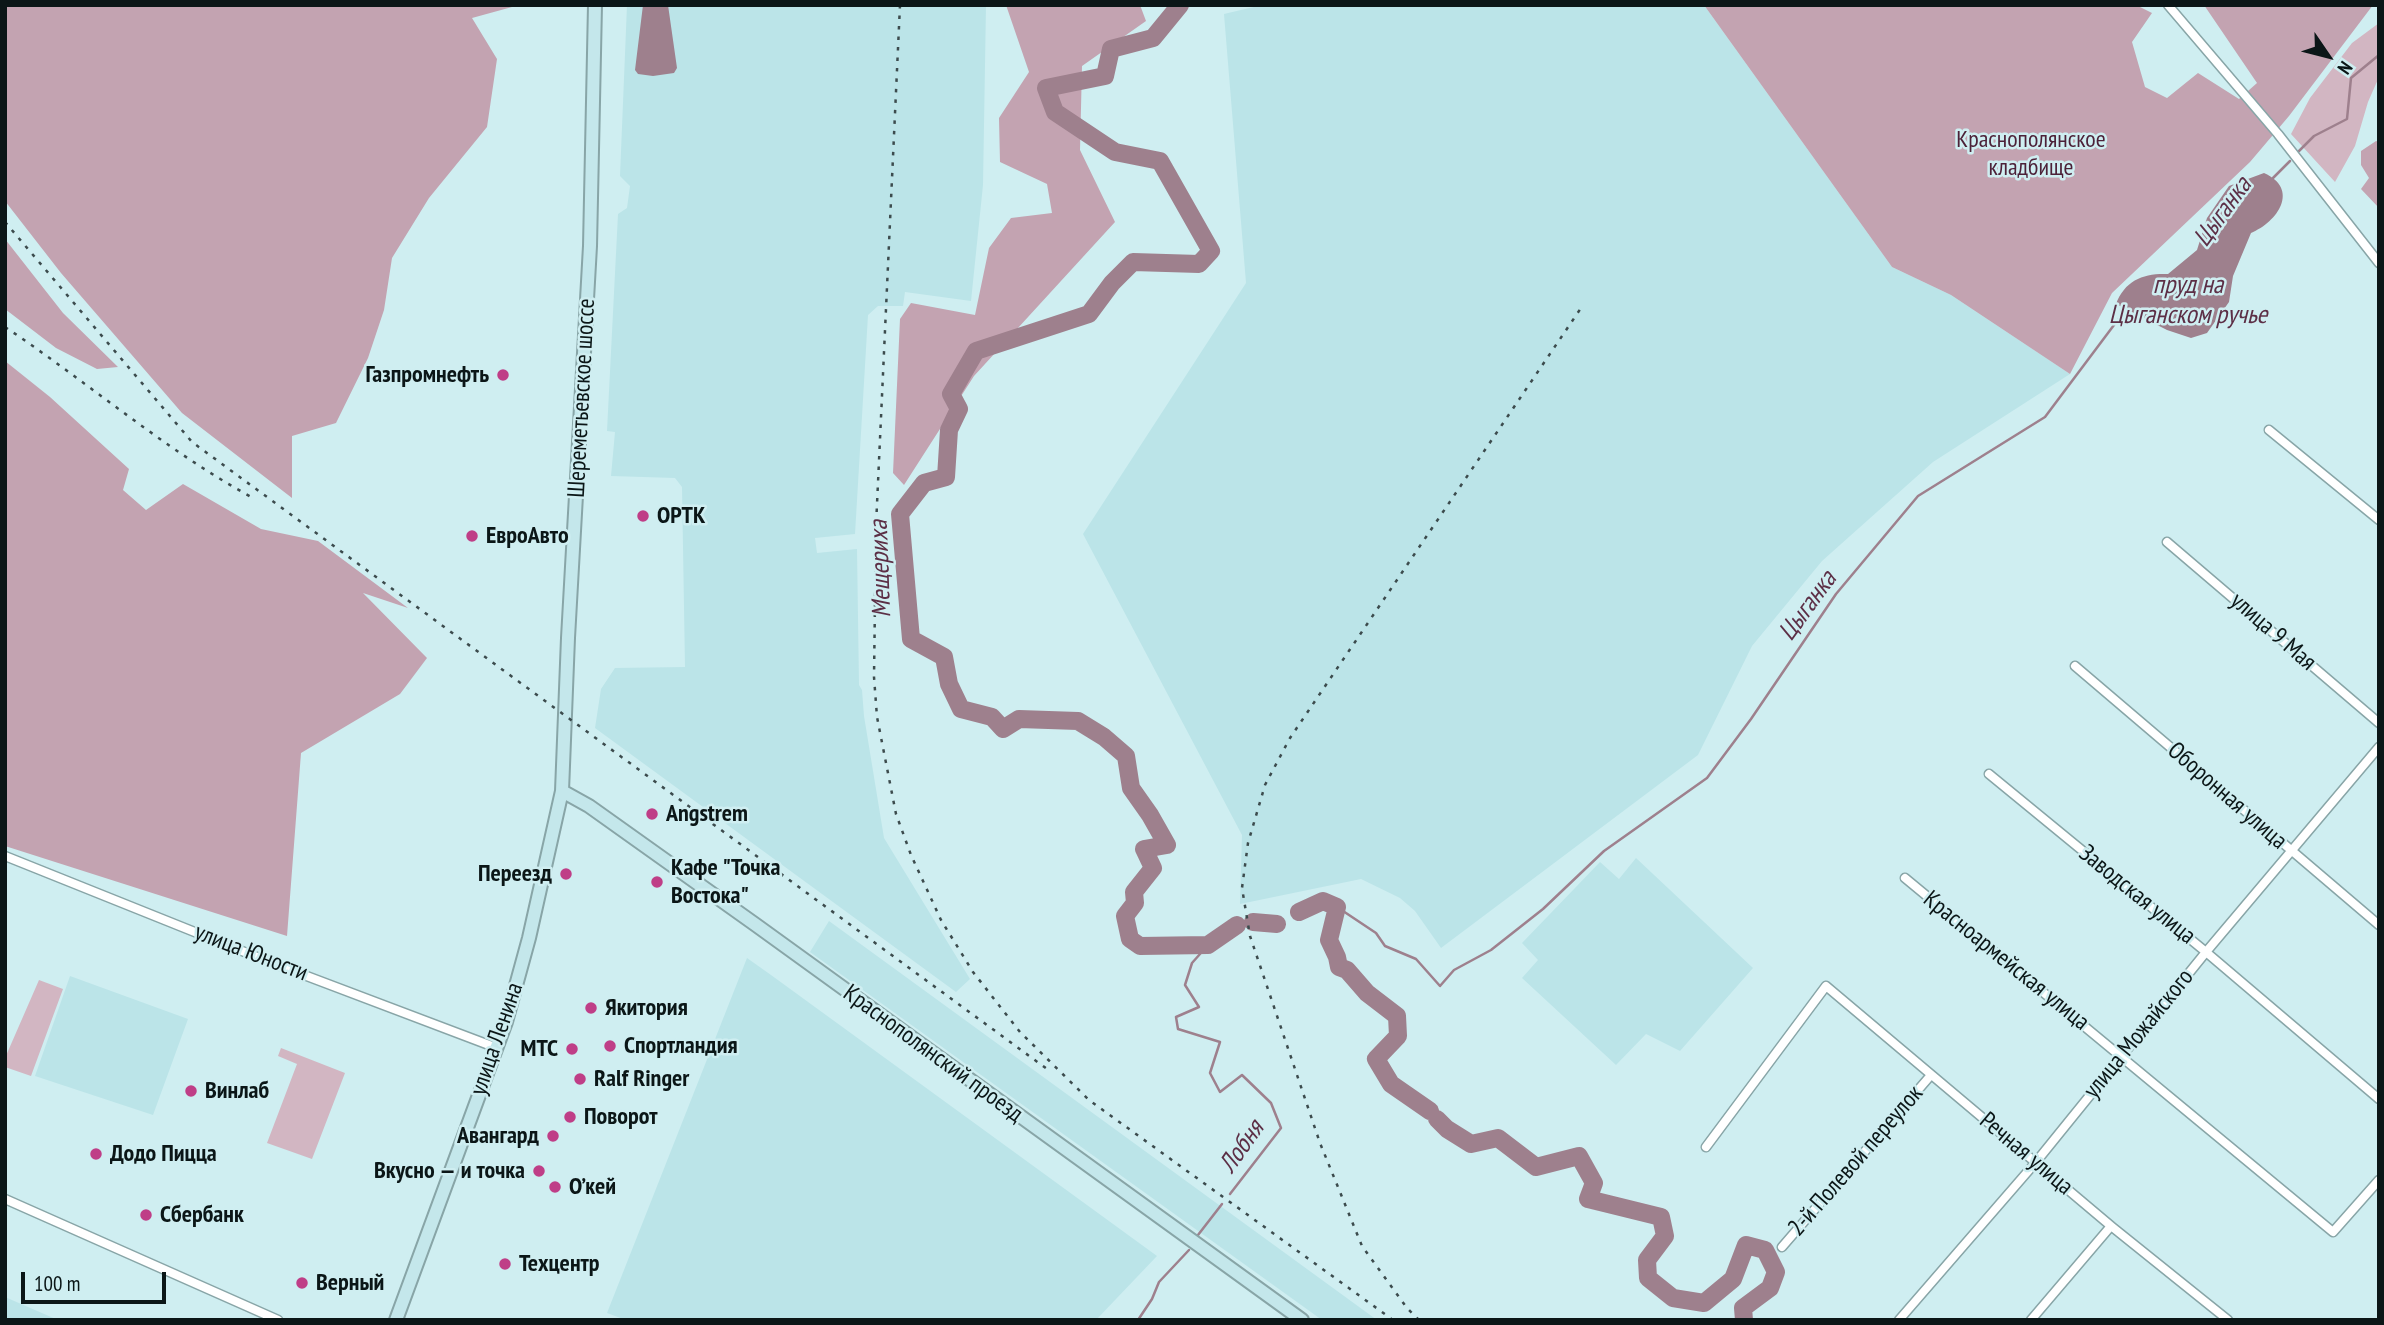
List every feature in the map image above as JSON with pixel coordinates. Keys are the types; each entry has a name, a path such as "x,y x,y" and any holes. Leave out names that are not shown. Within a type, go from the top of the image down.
{"main road":[{"name":"Шереметьевское шоссе","path":"562,791 590,246 595,5"},
{"name":"улица Ленина","path":"396,1320 497,1048 529,938 562,791"},
{"name":"Краснополянский проезд","path":"562,791 589,806 756,925 1302,1320"}],"street":[{"path":"2168,5 2278,134 2379,263"},
{"path":"2269,430 2379,520"},
{"name":"улица 9 Мая","path":"2167,542 2379,723"},
{"name":"Оборонная улица","path":"2075,666 2379,925"},
{"name":"улица Можайского","path":"1899,1320 2036,1163 2206,952 2379,747"},
{"name":"Заводская улица","path":"1989,774 2206,952 2379,1099"},
{"name":"улица Юности","path":"5,856 267,961 497,1048"},
{"name":"Красноармейская улица","path":"1905,878 2333,1232 2379,1180"},
{"name":"Речная улица","path":"1706,1147 1826,986 2111,1226 2228,1320"},
{"name":"2-й Полевой переулок","path":"1782,1247 1931,1075"},
{"path":"5,1199 278,1320"},
{"path":"2031,1320 2111,1226"}],"shaded area":[{"path":"627,5 986,5 983,185 971,301 905,292 903,306 878,306 868,315 855,534 815,538 817,553 857,549 859,685 862,690 884,838 970,979 956,992 595,728 601,689 615,668 685,667 682,487 675,478 611,476 615,432 607,431 618,214 627,208 630,186 620,176"},
{"path":"1262,5 1704,5 1892,267 1951,295 2070,374 1933,462 1822,561 1752,646 1698,755 1441,948 1415,911 1400,898 1361,879 1240,904 1242,835 1083,534 1246,283 1224,14"},
{"path":"2379,23 2379,77 2368,102 2355,146 2335,182 2291,134 2310,98 2352,43"},
{"path":"1636,858 1753,968 1680,1051 1646,1034 1616,1065 1522,978 1538,960 1522,943 1600,862 1619,879"},
{"path":"829,921 1377,1320 1322,1320 810,952"},
{"path":"747,958 1157,1256 1096,1320 626,1320 607,1313"},
{"path":"70,976 188,1019 153,1115 35,1076"},
{"path":"39,980 63,989 31,1076 5,1067 5,1058"},
{"path":"281,1048 345,1073 312,1159 267,1143 297,1064 278,1056"},
{"path":"5,1297 58,1320 5,1320"}],"green space":[{"path":"5,5 513,5 472,18 497,59 487,127 429,198 392,258 384,310 368,358 336,423 292,436 292,498 182,413 61,273 5,201"},
{"path":"1006,5 1140,5 1146,21 1082,66 1080,150 1115,222 974,376 904,485 893,473 900,319 911,303 975,315 989,248 1011,218 1052,213 1047,184 1000,162 999,118 1029,72"},
{"name":"Краснополянское кладбище","path":"1704,5 2136,5 2152,13 2132,42 2145,87 2167,98 2198,73 2239,99 2257,83 2204,5 2373,5 2289,116 2250,162 2112,293 2070,374 1951,295 1892,267"},
{"path":"2376,141 2379,142 2379,208 2361,189 2369,178 2361,165 2361,151"},
{"path":"5,239 63,313 118,367 97,369 56,348 5,309"},
{"path":"5,361 50,397 129,469 123,490 146,510 183,484 261,529 318,541 408,608 363,593 427,658 400,694 301,753 287,936 5,846"}],"water":[{"path":"643,5 668,5 677,68 674,73 653,76 638,74 635,70"},
{"name":"пруд на Цыганском ручье","path":"2264,173 2281,188 2281,205 2269,221 2251,233 2233,276 2229,302 2207,333 2191,338 2167,330 2116,304 2125,289 2136,280 2151,275 2168,274 2197,250 2207,218 2229,186"}],"waterway":[{"name":"Мещериха","path":"1180,5 1153,38 1111,49 1105,76 1046,88 1055,112 1115,152 1160,161 1211,251 1199,264 1133,262 1112,283 1089,314 976,351 951,394 959,409 949,430 946,477 924,483 900,514 911,639 944,657 949,684 961,709 992,717 1003,729 1019,719 1078,721 1104,737 1126,756 1131,788 1167,845 1144,849 1153,868 1134,892 1135,903 1125,916 1130,939 1140,946 1208,945 1237,925"},
{"name":"Цыганка","path":"2299,151 2314,136 2347,119 2351,78 2379,55"},
{"name":"Цыганка","path":"2273,178 2290,161"},
{"name":"Цыганка","path":"1337,907 1376,933 1385,946 1416,959 1440,986 1454,970 1491,950 1543,909 1604,851 1707,778 1751,719 1836,594 1918,496 2045,417 2126,309"},
{"name":"Мещериха","path":"1299,912 1323,901 1337,907 1329,940 1339,967 1347,970 1367,993 1397,1016 1398,1036 1376,1059 1391,1084 1430,1111"},
{"name":"Мещериха","path":"1253,922 1277,924"},
{"name":"Лобня","path":"1208,945 1192,963 1185,985 1199,1007 1176,1017 1178,1029 1220,1042 1210,1073 1220,1092 1242,1075 1271,1103 1281,1128 1230,1194"},
{"name":"Мещериха","path":"1437,1119 1447,1129 1471,1144 1498,1138 1536,1167 1579,1156 1594,1183 1588,1199 1661,1217 1665,1236 1647,1260 1648,1278 1673,1298 1704,1303 1733,1279 1746,1245 1765,1250 1776,1272 1770,1288 1743,1308 1744,1320"},
{"name":"Лобня","path":"1198,1235 1222,1204"},
{"name":"Лобня","path":"1138,1320 1159,1282 1189,1250"}],"railway":[{"path":"900,5 876,526 874,677 877,717 896,814 911,855 941,920 973,972 1020,1032 1089,1100 1393,1320"},
{"path":"5,222 192,442 1047,1069"},
{"path":"1419,1320 1407,1308 1362,1246 1320,1143 1250,936 1242,888 1248,843 1265,785 1290,738 1581,308"},
{"path":"5,327 158,438 253,498"}],"place":[{"name":"Газпромнефть","path":"503,375"},
{"name":"ОРТК","path":"643,516"},
{"name":"ЕвроАвто","path":"472,536"},
{"name":"Angstrem","path":"652,814"},
{"name":"Переезд","path":"566,874"},
{"name":"Кафе \"Точка Востока\"","path":"657,882"},
{"name":"Якитория","path":"591,1008"},
{"name":"Спортландия","path":"610,1046"},
{"name":"МТС","path":"572,1049"},
{"name":"Ralf Ringer","path":"580,1079"},
{"name":"Винлаб","path":"191,1091"},
{"name":"Поворот","path":"570,1117"},
{"name":"Авангард","path":"553,1136"},
{"name":"Додо Пицца","path":"96,1154"},
{"name":"Вкусно — и точка","path":"539,1171"},
{"name":"О’кей","path":"555,1187"},
{"name":"Сбербанк","path":"146,1215"},
{"name":"Техцентр","path":"505,1264"},
{"name":"Верный","path":"302,1283"}]}
